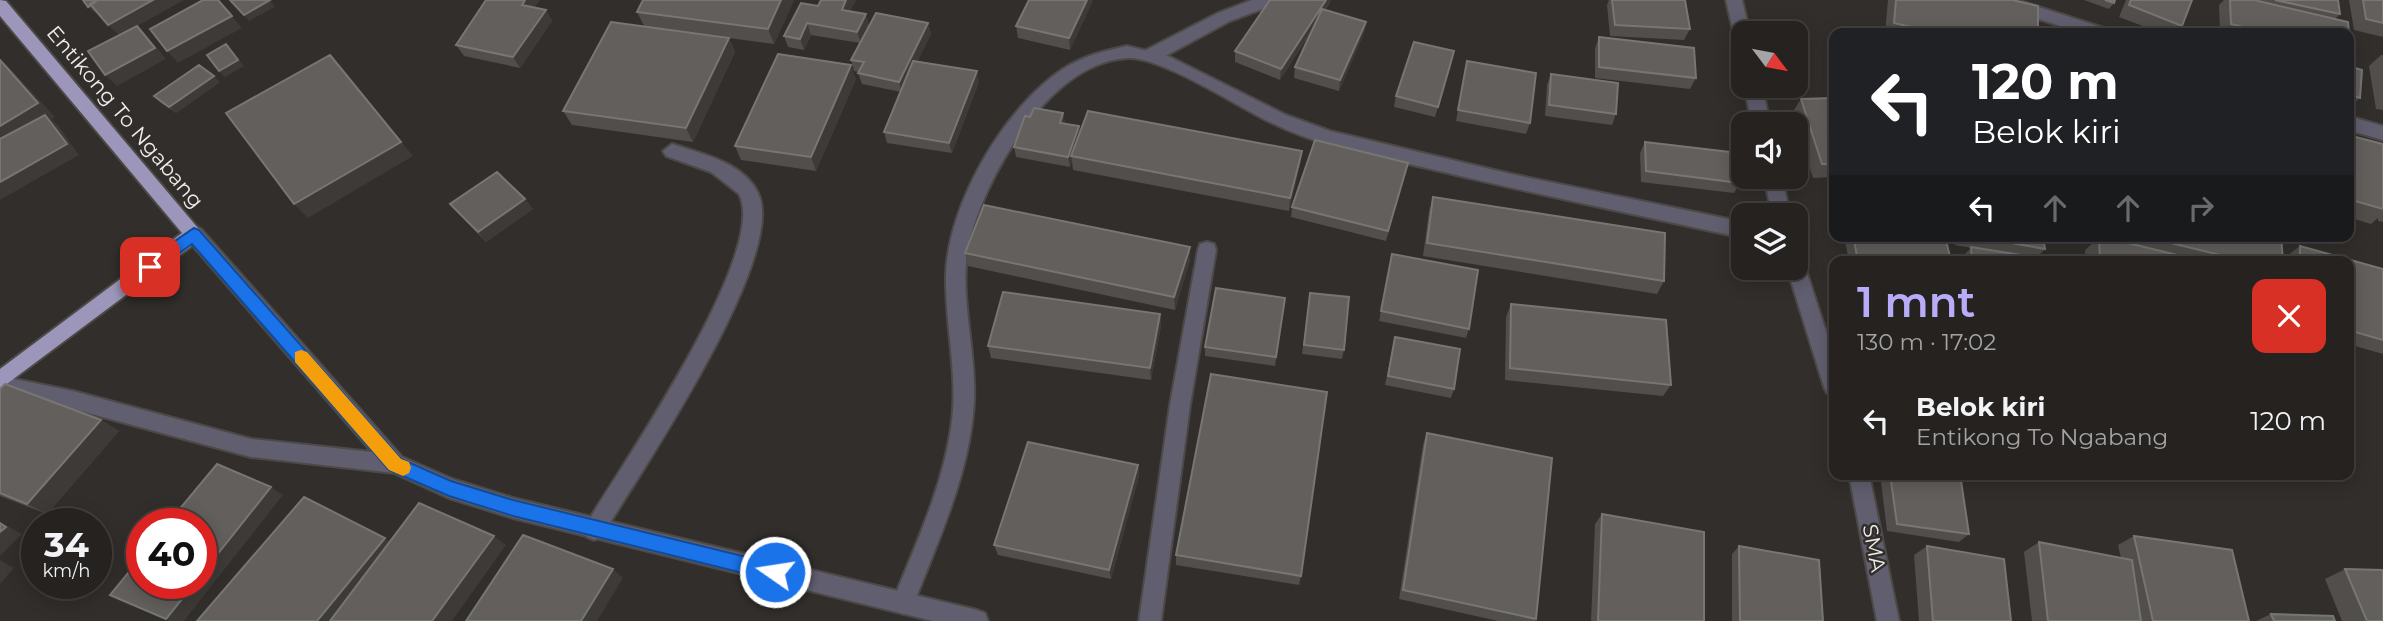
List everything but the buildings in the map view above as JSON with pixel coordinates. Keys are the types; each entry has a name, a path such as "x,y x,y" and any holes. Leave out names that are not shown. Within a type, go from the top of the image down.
{"highway":[{"name":"Entikong To Ngabang","path":"0,5 194,234 0,380"}],"street":[{"path":"1152,55 1224,17 1270,0"},
{"path":"1734,0 1739,21"},
{"path":"1998,0 2085,28"},
{"path":"903,603 942,501 960,436 964,364 957,258 968,211 997,151 1024,116 1060,80 1104,57 1129,51 1152,55 1264,114 1340,141 1515,183 1731,228"},
{"path":"2354,124 2383,133"},
{"path":"594,530 722,314 750,251 754,228 751,199 726,172 672,151"},
{"path":"194,234 395,464"},
{"path":"1150,621 1180,405 1207,250"},
{"path":"1800,280 1829,371"},
{"path":"0,385 73,400 251,448 395,464 471,496 594,530 977,621"},
{"name":"SMA","path":"1860,480 1888,621"}],"slow traffic":[{"path":"301,357 395,464 403,468"}],"route":[{"path":"150,267 194,234 395,464 449,488 513,508 594,530 775,572"}]}
